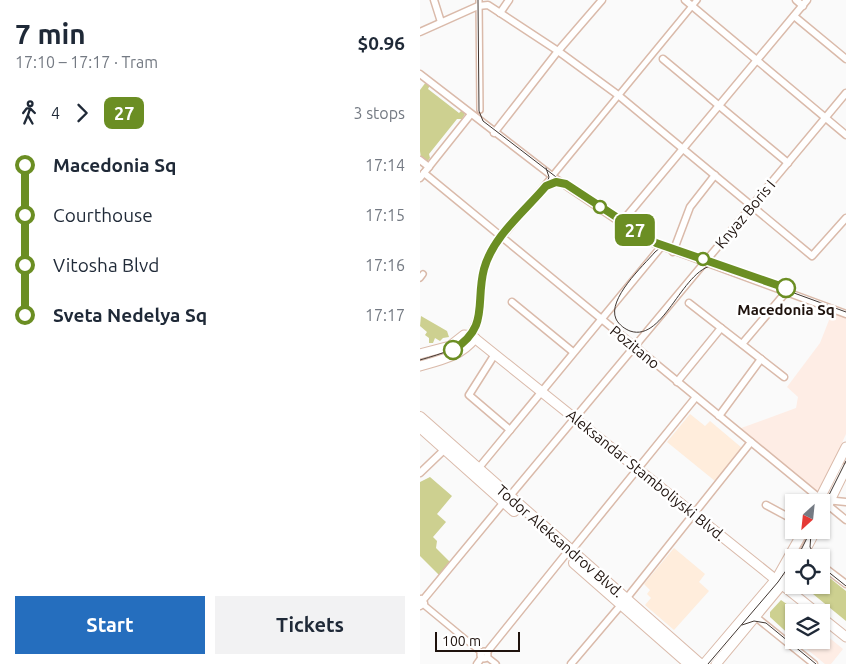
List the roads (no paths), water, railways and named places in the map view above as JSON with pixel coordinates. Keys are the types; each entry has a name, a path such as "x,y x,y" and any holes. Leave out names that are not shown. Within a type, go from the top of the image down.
{"main road":[{"path":"420,354 450,346 464,335 472,336"},
{"path":"420,366 455,355 472,336"},
{"name":"Aleksandar Stamboliyski Blvd.","path":"472,336 806,604"},
{"name":"Todor Aleksandrov Blvd.","path":"420,417 507,500"},
{"name":"Todor Aleksandrov Blvd.","path":"420,427 444,450 507,500 568,553 689,664"},
{"path":"822,494 846,447"},
{"path":"830,501 846,468"},
{"path":"779,583 800,539"},
{"path":"702,664 785,578"},
{"name":"Todor Aleksandrov Blvd.","path":"623,602 702,664"},
{"path":"716,664 752,614"},
{"path":"830,624 846,637"}],"street":[{"path":"434,0 441,22"},
{"path":"500,13 509,0"},
{"path":"494,133 558,51 602,0"},
{"path":"685,0 695,2 846,134"},
{"path":"621,223 805,3 796,0"},
{"path":"472,336 478,318 482,269 489,253 695,2"},
{"path":"479,3 480,110"},
{"path":"420,32 479,3 486,4 558,51 618,95 812,256 846,219"},
{"path":"794,16 846,59"},
{"path":"654,52 788,163"},
{"path":"420,74 551,176 621,223 661,247 787,291 846,314"},
{"name":"Knyaz Boris I","path":"422,603 846,92"},
{"path":"422,176 471,114"},
{"path":"420,160 429,167"},
{"path":"673,252 690,207 715,175"},
{"name":"Pozitano","path":"422,176 501,237 751,442 811,494"},
{"path":"477,470 661,247"},
{"path":"742,344 787,291"},
{"path":"512,302 573,352"},
{"path":"690,303 784,377"},
{"path":"677,382 721,328"},
{"path":"495,354 469,395 510,430"},
{"path":"719,416 761,359"},
{"path":"477,664 696,397"},
{"path":"571,664 751,442"},
{"path":"420,474 444,450"},
{"path":"830,503 846,502"},
{"name":"Pozitano","path":"830,504 846,520"},
{"path":"766,505 785,515"},
{"path":"830,572 846,584"},
{"path":"422,603 496,664"},
{"path":"752,614 812,663"}],"tram line":[{"path":"478,0 479,111 483,121 560,180 649,240 846,312"},
{"path":"420,360 460,345 474,330 478,319 485,265 497,242 547,183 549,177 546,168"},
{"name":"27","path":"453,350 469,337 477,325 480,317 484,269 490,253 546,186 553,182 566,184 649,240 664,247 786,288"},
{"path":"669,247 661,247 655,252 621,293 615,311 616,319 620,325 630,331 642,332 654,326 694,277 705,268 717,265"},
{"path":"830,494 846,461"},
{"path":"802,549 806,539"},
{"path":"811,539 811,549"},
{"path":"708,664 785,572"},
{"path":"830,573 846,586"},
{"path":"742,625 754,621 766,623 816,664"}],"place":[{"name":"Macedonia Sq","path":"786,288"}]}
